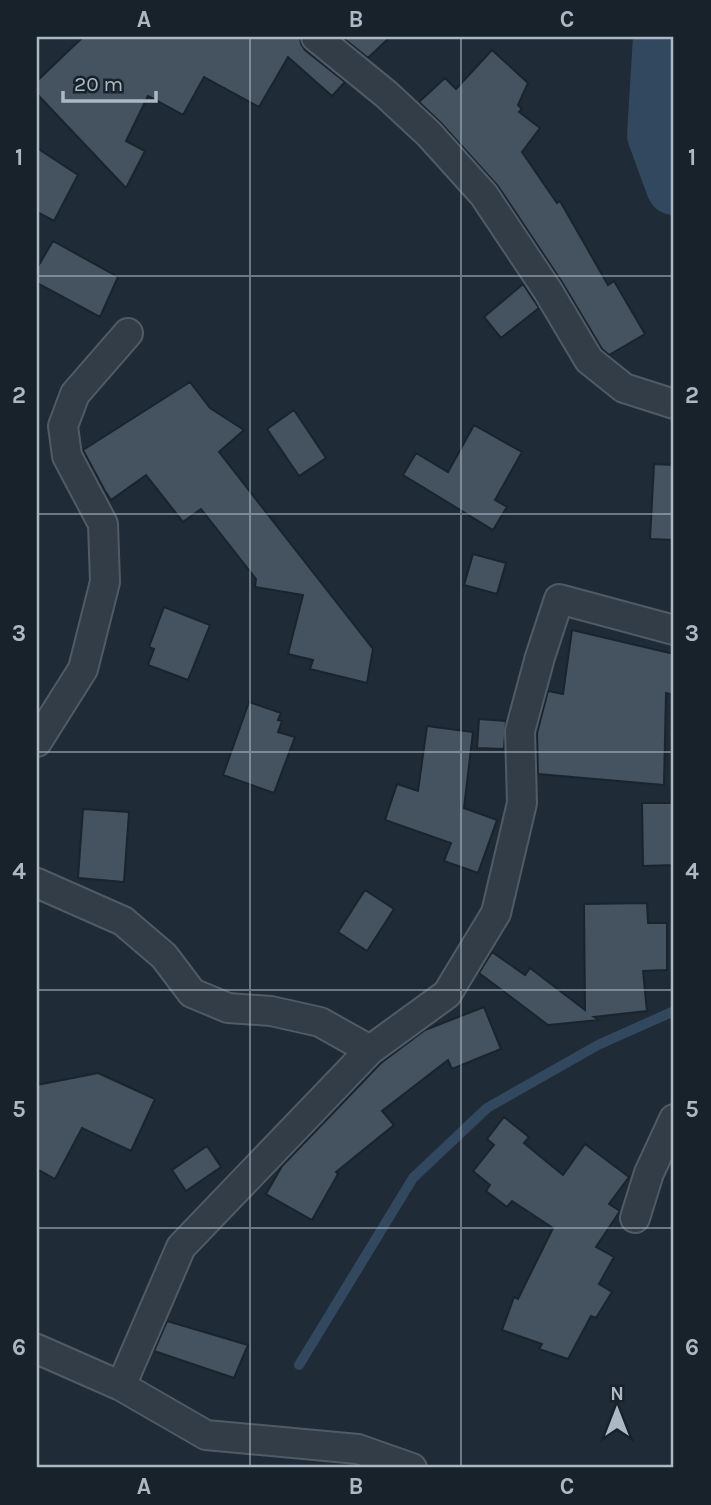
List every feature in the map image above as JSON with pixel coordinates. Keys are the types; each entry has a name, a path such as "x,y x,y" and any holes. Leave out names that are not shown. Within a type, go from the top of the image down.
{"street":[{"path":"316,37 386,94 429,134 484,195 548,291 589,360 624,388 674,404"},
{"path":"37,742 83,669 105,582 103,524 67,456 63,426 75,394 128,332"},
{"path":"121,1386 181,1247 370,1050 447,995 496,913 522,803 520,731 559,599 674,630"},
{"path":"37,883 123,921 164,956 192,993 229,1008 271,1011 320,1022 370,1050"},
{"path":"635,1218 649,1173 674,1119"},
{"path":"37,1349 121,1386 206,1435 358,1449 412,1468"}],"building":[{"path":"83,37 300,37 305,50 345,82 332,96 288,57 259,107 204,77 183,115 148,96 126,141 145,151 126,188 37,94 37,81"},
{"path":"342,37 390,37 368,58"},
{"path":"492,50 528,83 518,105 522,109 519,112 540,128 522,152 557,203 560,201 608,285 614,281 645,334 609,355 602,349 562,282 498,186 419,102 445,78 456,89"},
{"path":"37,148 78,175 54,221 37,212"},
{"path":"53,241 118,277 100,317 37,283 37,268"},
{"path":"523,284 539,308 501,338 484,317"},
{"path":"190,382 210,408 244,430 219,452 373,649 367,683 310,669 313,660 288,654 303,595 255,587 256,579 201,509 183,522 146,475 111,500 105,491 83,450"},
{"path":"294,410 326,458 299,476 267,429"},
{"path":"474,425 522,452 495,500 507,507 493,530 403,475 416,453 448,472"},
{"path":"654,464 674,465 674,540 650,539"},
{"path":"473,554 506,563 497,594 464,585"},
{"path":"164,607 210,625 188,680 148,665 154,649 149,647"},
{"path":"572,630 674,654 674,695 666,693 664,785 538,774 537,733 548,691 563,694"},
{"path":"249,702 281,713 278,720 282,721 278,732 295,737 274,793 223,775"},
{"path":"479,719 506,721 504,749 477,748"},
{"path":"427,726 473,732 464,808 497,820 478,873 444,861 451,843 385,820 397,784 418,791"},
{"path":"642,803 674,803 674,865 643,866"},
{"path":"83,809 129,812 124,882 78,878"},
{"path":"365,890 394,909 367,951 338,932"},
{"path":"647,903 648,923 667,923 667,970 643,971 647,1011 594,1017 599,1020 548,1025 479,973 492,952 525,975 530,968 585,1010 584,904"},
{"path":"484,1007 501,1049 452,1069 448,1060 382,1111 394,1125 336,1172 338,1174 312,1220 266,1194 282,1166 381,1063 425,1030"},
{"path":"98,1073 155,1099 131,1151 82,1128 55,1179 37,1169 37,1085"},
{"path":"504,1117 529,1137 524,1143 563,1175 585,1144 629,1177 609,1204 620,1211 596,1247 614,1257 599,1284 612,1292 596,1318 591,1316 568,1359 539,1349 542,1344 502,1330 514,1297 518,1299 553,1228 512,1201 507,1207 486,1191 490,1185 473,1171 494,1145 487,1139"},
{"path":"207,1146 221,1167 186,1191 172,1170"},
{"path":"167,1321 248,1345 234,1378 154,1351"}],"waterway":[{"path":"661,37 655,135 674,187"},
{"path":"299,1365 413,1178 487,1108 598,1045 674,1011"}]}
